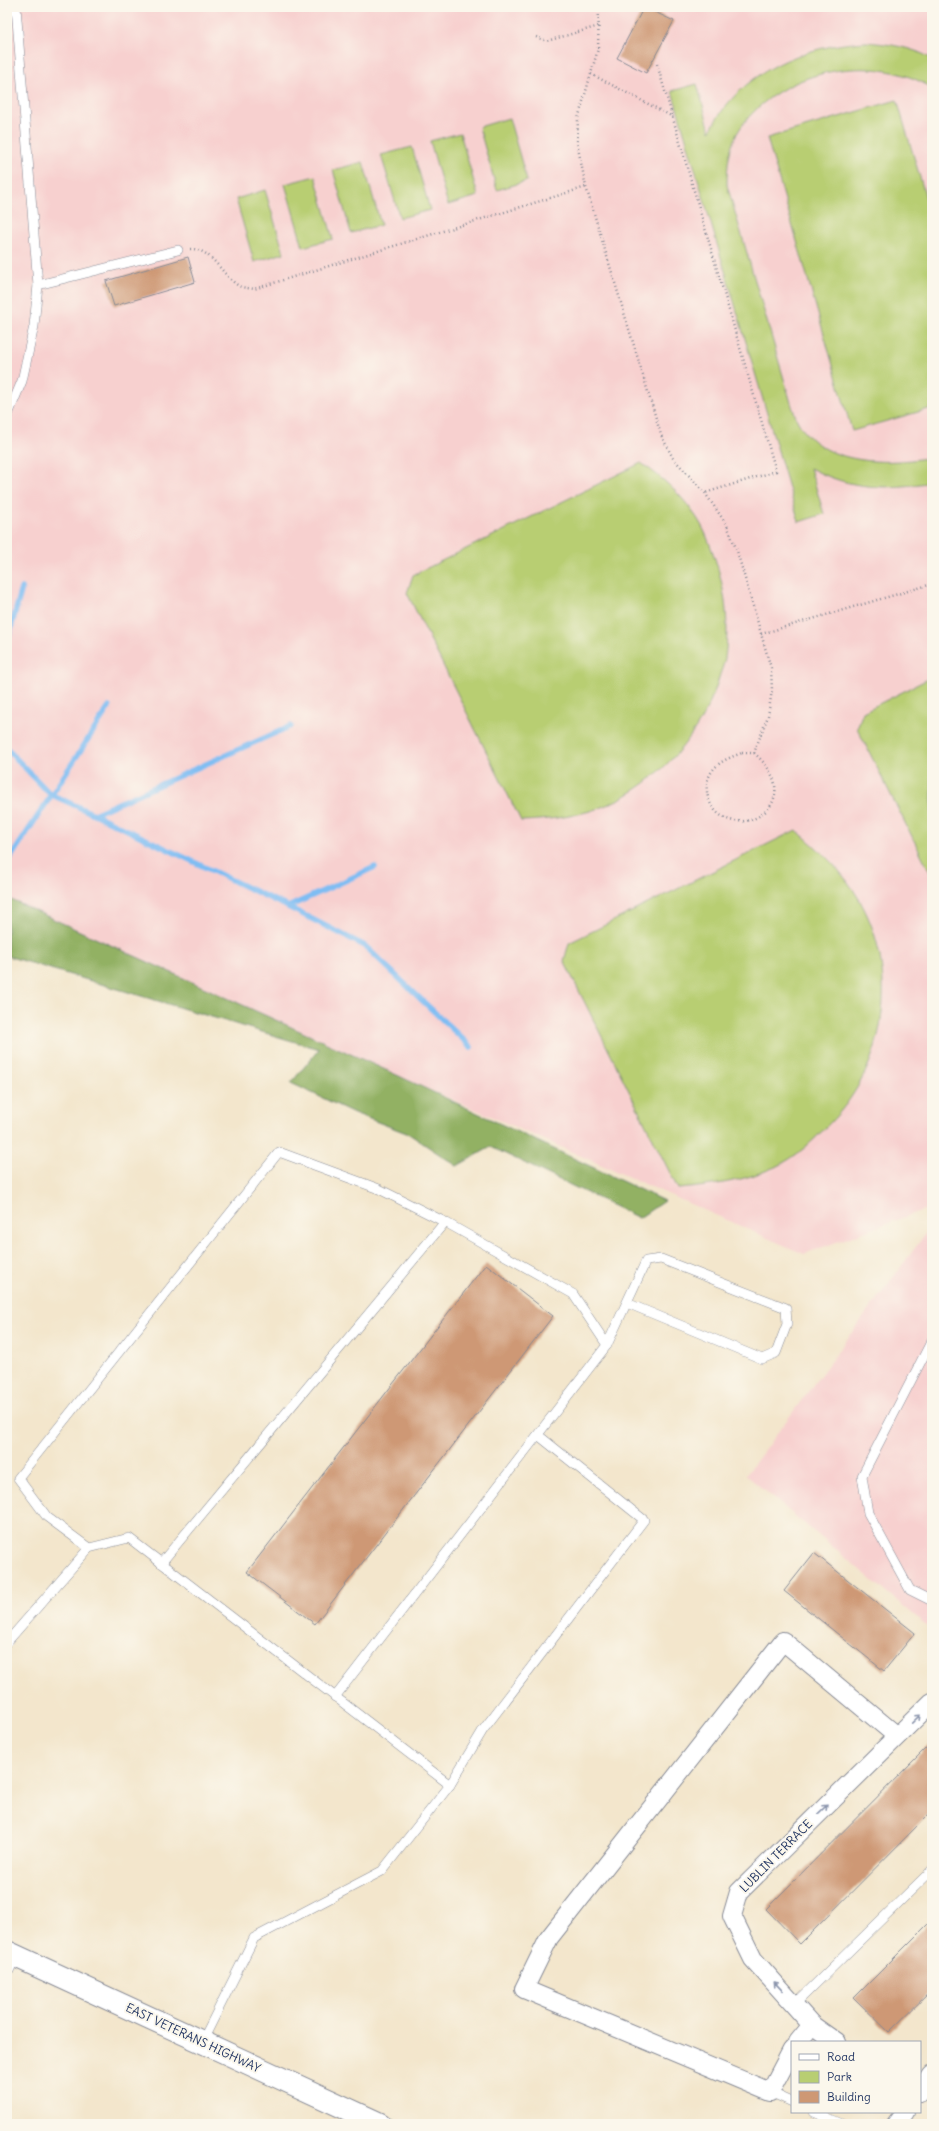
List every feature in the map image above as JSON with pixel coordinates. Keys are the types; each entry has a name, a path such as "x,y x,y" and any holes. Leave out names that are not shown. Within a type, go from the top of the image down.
{"main road":[{"name":"EAST VETERANS HIGHWAY","path":"10,1961 202,2042 380,2124"}],"street":[{"path":"791,2052 770,2092 524,1989 549,1938 782,1641 897,1736"},
{"name":"LUBLIN TERRACE","path":"835,2041 812,2025 795,2004 753,1959 732,1916 739,1892 932,1702"},
{"path":"799,2041 812,2025"},
{"path":"923,2093 932,2075"},
{"path":"896,2124 904,2113"},
{"path":"912,2124 916,2113"}],"lane":[{"path":"7,418 22,380 34,326 38,285 16,7"},
{"path":"38,285 178,250"},
{"path":"89,1548 47,1517 18,1478 279,1152 379,1189 445,1222 573,1294 607,1345"},
{"path":"161,1564 445,1222"},
{"path":"335,1697 607,1345 646,1261 661,1259 786,1308 787,1324 776,1353 762,1359 627,1303"},
{"path":"932,1340 862,1476 868,1513 910,1590 932,1601"},
{"path":"202,2042 254,1938 382,1871 450,1785 483,1730 644,1520 538,1434"},
{"path":"7,1642 89,1548 129,1538 450,1785"},
{"path":"795,2004 932,1870"},
{"path":"770,2092 791,2102"},
{"path":"816,2113 842,2124"}],"path":[{"path":"600,7 598,49 578,119 577,143 586,187 661,435 673,458 705,493 727,525 737,551 771,668 772,690 768,716 754,753"},
{"path":"536,37 547,41 599,26"},
{"path":"657,64 776,471 705,493"},
{"path":"591,74 673,117"},
{"path":"178,250 196,249 211,257 224,274 240,286 254,289 586,187"},
{"path":"761,634 932,584"},
{"path":"742,753 754,753 767,764 774,776 777,789 773,803 763,813 751,820 738,822 725,819 715,811 709,801 707,787 709,776 716,766 726,759 742,753"}],"shaded area":[{"path":"7,7 932,7 932,1207 804,1254 399,1076 7,898"},
{"path":"932,1225 932,1630 746,1475"}],"green space":[{"path":"866,42 892,45 909,49 932,59 932,88 909,77 883,70 856,69 830,72 804,79 780,91 759,107 741,127 731,148 727,185 797,420 808,435 822,447 857,459 896,461 932,457 932,482 915,485 884,487 870,486 840,481 810,468 824,514 799,522 672,91 697,84 710,131 722,110 738,93 756,78 776,66 797,56 820,49 843,44"},
{"path":"897,100 932,218 932,408 852,431 767,138"},
{"path":"509,118 527,181 497,190 479,127"},
{"path":"460,133 478,196 448,205 430,141"},
{"path":"412,147 430,210 400,218 381,155"},
{"path":"363,162 381,225 351,233 333,170"},
{"path":"315,176 333,239 303,247 285,184"},
{"path":"265,190 284,253 254,262 236,199"},
{"path":"641,463 664,481 685,502 702,526 713,553 721,578 727,618 725,658 718,681 711,701 690,737 677,754 646,783 609,804 588,812 543,820 521,821 407,593 413,575"},
{"path":"932,677 932,876 857,728 863,712"},
{"path":"796,830 822,853 846,879 859,899 872,927 880,956 883,986 882,1016 875,1046 864,1074 849,1100 829,1124 798,1153 775,1167 752,1176 715,1184 678,1189 564,961 569,943"},
{"path":"7,898 399,1076 664,1201 639,1218 491,1147 457,1166 409,1134 354,1113 291,1083 319,1049 7,956"}],"building":[{"path":"644,7 674,21 646,73 617,58"},
{"path":"188,257 195,282 114,306 106,281"},
{"path":"486,1264 553,1316 315,1624 247,1572"},
{"path":"814,1553 915,1633 884,1671 784,1591"},
{"path":"932,1742 932,1811 800,1944 766,1909"},
{"path":"932,1920 932,1990 889,2032 854,1998"}],"waterway":[{"path":"7,642 22,588"},
{"path":"7,863 109,707"},
{"path":"94,814 291,726"},
{"path":"7,749 50,794 288,907 365,946 471,1047"},
{"path":"288,907 375,867"}]}
